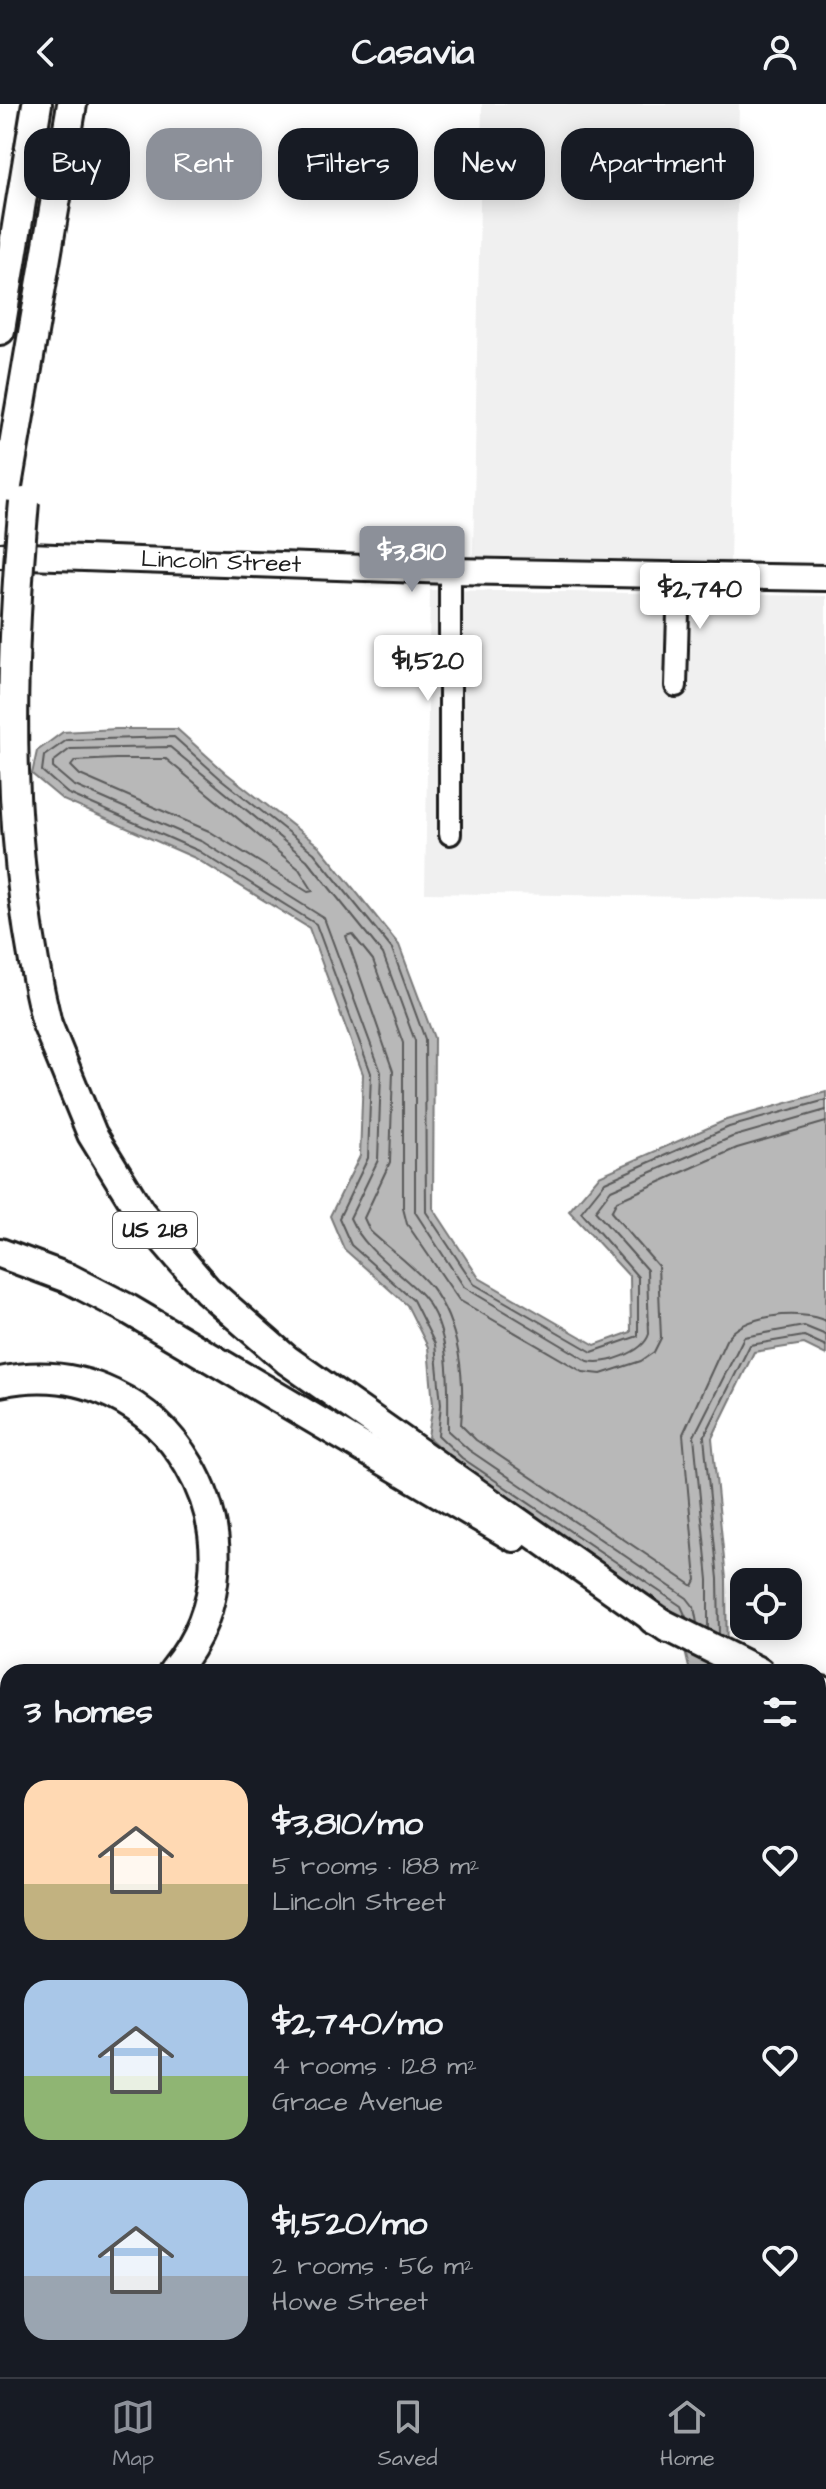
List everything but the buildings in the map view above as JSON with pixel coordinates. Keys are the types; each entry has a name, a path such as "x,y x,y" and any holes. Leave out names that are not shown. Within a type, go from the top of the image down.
{"highway":[{"path":"0,249 36,113"},
{"path":"0,330 36,113"},
{"name":"US 218","path":"71,114 50,317 9,510 13,782 25,929 47,1024 92,1134 140,1212 207,1290 277,1352 668,1628 742,1664"},
{"path":"0,1253 58,1274 128,1309 668,1628"},
{"path":"0,1382 29,1378 68,1381 109,1394 160,1427 196,1475 210,1511 216,1574 197,1638 179,1664"}],"main road":[{"name":"Lincoln Street","path":"0,555 450,571 826,578"}],"street":[{"path":"450,571 450,834"},
{"path":"676,686 679,575"}],"shaded area":[{"path":"482,104 739,104 739,128 561,128 561,200 737,200 730,562 473,557 480,200 545,200 545,128 482,128"},
{"path":"430,590 826,596 826,899 425,893"}],"water":[{"path":"177,729 226,773 320,847 399,945 434,1038 433,1208 479,1278 595,1345 631,1332 630,1277 569,1211 599,1176 726,1120 826,1092 826,1355 804,1344 754,1352 712,1438 726,1579 727,1664 688,1664 676,1613 457,1464 428,1437 433,1405 428,1347 407,1305 344,1249 330,1216 360,1156 363,1074 309,928 195,858 63,800 32,774 37,751 63,732"}]}
